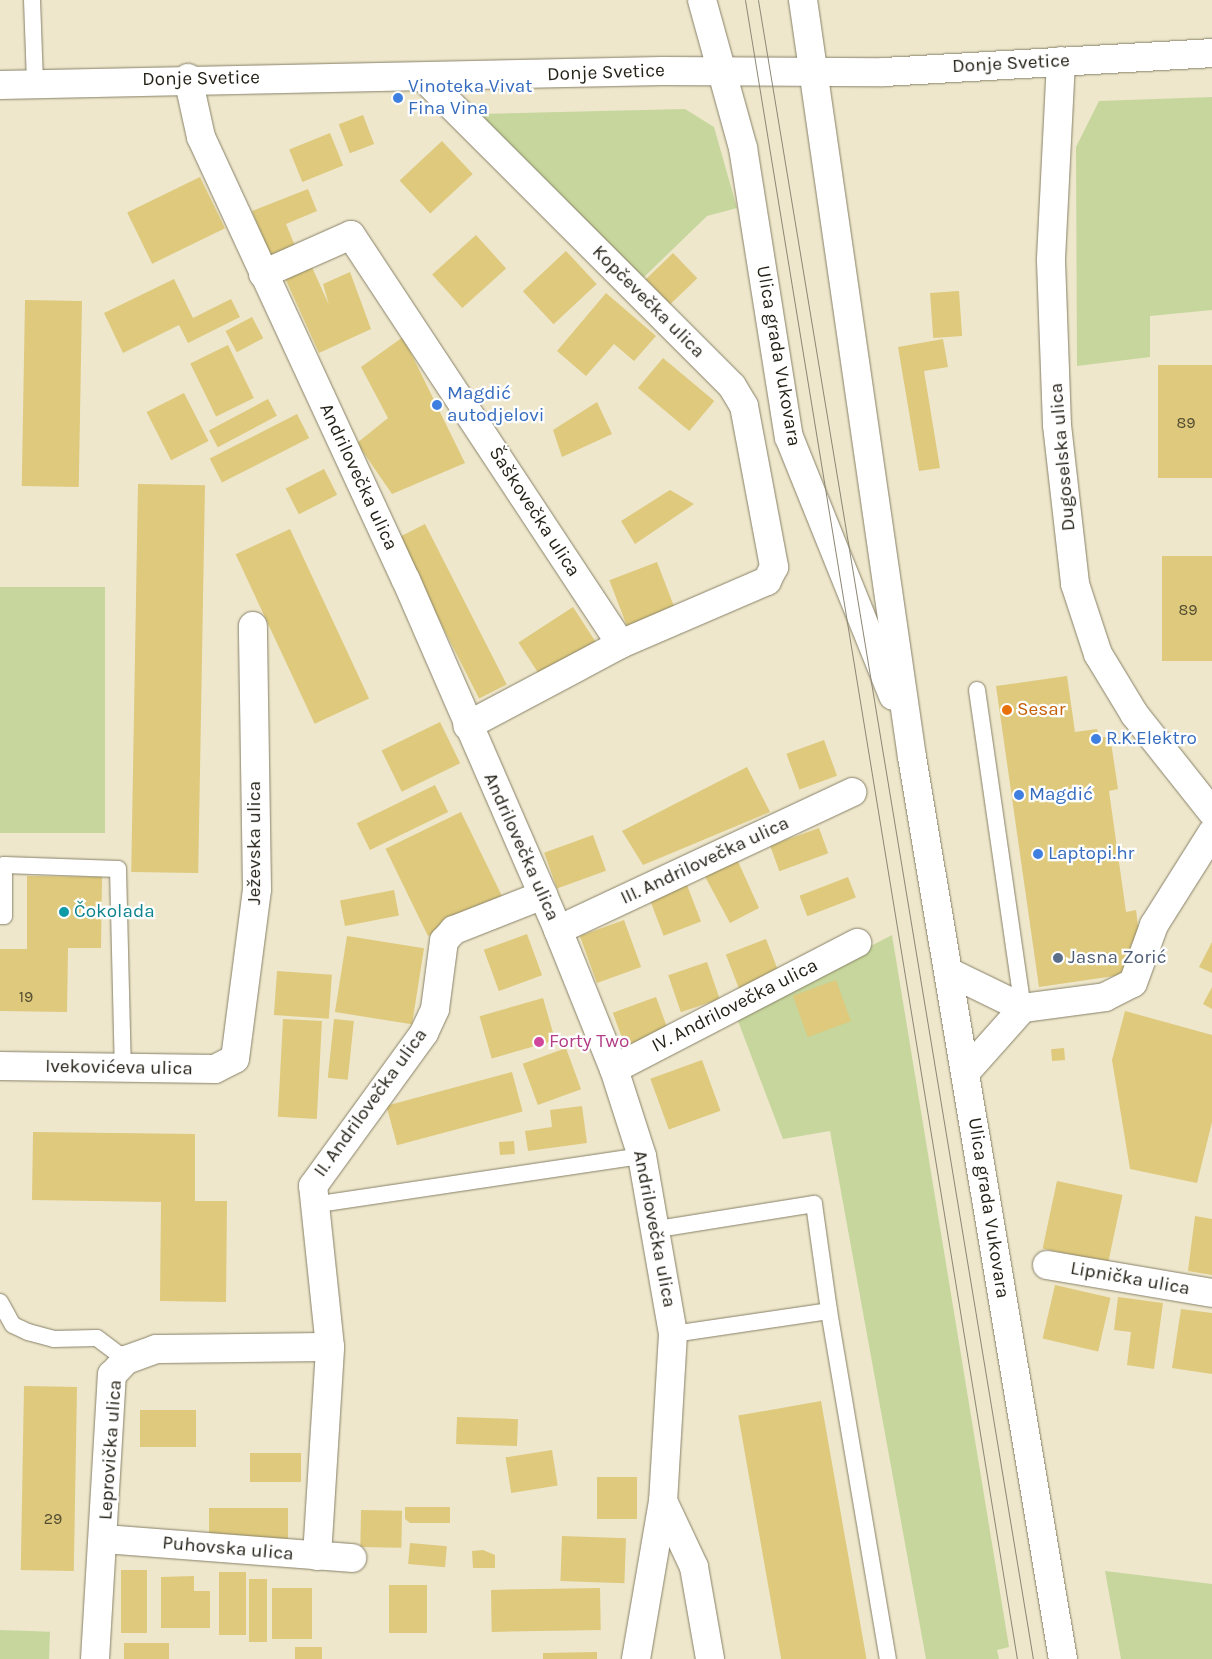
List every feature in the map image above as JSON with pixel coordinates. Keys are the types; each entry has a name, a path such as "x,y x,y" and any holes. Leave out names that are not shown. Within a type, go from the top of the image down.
{"street":[{"name":"Ulica grada Vukovara","path":"702,0 743,148 789,437 838,567 887,678 912,757"},
{"name":"Ulica grada Vukovara","path":"803,0 810,71 912,757 1063,1659"},
{"name":"Donje Svetice","path":"0,86 35,83 188,78 425,79 810,71 884,72 1212,53"},
{"name":"Dugoselska ulica","path":"1061,61 1052,271 1057,425 1076,584 1098,654 1134,715 1212,812"},
{"name":"Andrilovečka ulica","path":"188,78 201,137 406,580 467,726 543,895 614,1069 642,1156 658,1229 673,1334 663,1500 636,1659"},
{"name":"Kopčevečka ulica","path":"425,79 732,386 744,406 763,496 772,577 621,644"},
{"name":"Šaškovečka ulica","path":"263,274 351,235 621,644"},
{"name":"Ježevska ulica","path":"235,1058 256,889 253,626"},
{"path":"467,726 621,644"},
{"name":"III. Andrilovečka ulica","path":"558,930 852,792"},
{"path":"949,972 1023,1008 1105,998 1133,982 1154,925 1212,833"},
{"name":"II. Andrilovečka ulica","path":"317,1556 330,1347 313,1205 318,1175 424,1033 435,1009 444,941 454,930 543,895"},
{"name":"IV. Andrilovečka ulica","path":"614,1069 857,943"},
{"path":"966,1072 1023,1008"},
{"name":"Ivekovićeva ulica","path":"0,1066 214,1069 235,1058"},
{"name":"Lipnička ulica","path":"1047,1265 1212,1293"},
{"name":"Leprovička ulica","path":"95,1659 104,1539 112,1375 126,1360 156,1349 330,1347"},
{"path":"663,1500 694,1567 710,1659"},
{"name":"Puhovska ulica","path":"104,1539 352,1558"}],"lane":[{"path":"32,0 35,83"},
{"path":"977,690 1023,1008"},
{"path":"0,916 4,916 4,865 118,869 123,1068"},
{"path":"313,1205 642,1156"},
{"path":"658,1229 814,1204 829,1311 888,1659"},
{"path":"0,1302 13,1325 28,1332 54,1339 97,1338 126,1360"},
{"path":"673,1334 829,1311"}],"green space":[{"path":"1212,97 1212,310 1150,316 1150,357 1077,366 1076,147 1099,101"},
{"path":"685,109 714,127 737,208 707,216 642,279 478,114"},
{"path":"0,587 105,587 105,833 0,833"},
{"path":"892,935 1009,1647 997,1650 999,1659 926,1659 830,1131 783,1139 736,1016"},
{"path":"1105,1571 1212,1584 1212,1659 1121,1659"},
{"path":"0,1630 50,1632 49,1659 0,1659"}],"building":[{"path":"363,115 374,144 350,153 339,124"},
{"path":"330,133 343,165 302,182 289,149"},
{"path":"442,141 473,174 430,213 400,181"},
{"path":"200,177 225,228 152,264 127,213"},
{"path":"308,189 317,211 286,224 295,246 270,256 252,211"},
{"path":"476,235 506,268 462,308 432,274"},
{"path":"566,251 597,284 554,324 523,291"},
{"path":"673,253 697,278 670,305 646,279"},
{"path":"311,265 329,305 323,284 350,272 371,329 319,353 285,278"},
{"path":"174,279 193,318 231,299 240,317 188,343 179,325 123,353 104,313"},
{"path":"959,291 962,336 933,338 930,293"},
{"path":"606,293 656,336 634,361 614,344 586,376 557,351"},
{"path":"25,300 82,301 79,487 22,486"},
{"path":"252,317 263,338 237,352 226,331"},
{"path":"403,337 465,463 392,494 357,443 388,418 361,367"},
{"path":"943,339 948,367 924,371 940,468 919,471 898,347"},
{"path":"228,345 254,398 216,416 190,363"},
{"path":"663,358 714,401 689,431 638,388"},
{"path":"1158,365 1212,365 1212,478 1158,478"},
{"path":"184,393 209,441 171,460 147,412"},
{"path":"268,399 277,416 218,447 209,430"},
{"path":"597,402 612,434 562,457 553,430"},
{"path":"297,414 309,438 222,483 210,458"},
{"path":"324,469 337,495 299,514 286,489"},
{"path":"138,484 205,485 198,873 131,872"},
{"path":"670,490 694,504 635,544 621,521"},
{"path":"425,524 507,684 479,698 397,538"},
{"path":"290,529 369,698 315,724 236,554"},
{"path":"1162,556 1212,556 1212,661 1162,661"},
{"path":"657,562 675,608 627,626 609,580"},
{"path":"573,607 598,645 543,680 518,642"},
{"path":"1067,676 1075,732 1097,729 1099,738 1110,736 1118,789 1109,791 1126,912 1136,910 1140,943 1131,944 1135,973 1039,987 996,686"},
{"path":"440,722 460,763 402,792 382,750"},
{"path":"824,740 837,776 799,789 786,754"},
{"path":"747,767 770,812 643,865 622,831"},
{"path":"435,785 448,812 370,850 357,823"},
{"path":"461,812 504,899 428,936 386,849"},
{"path":"819,828 828,853 779,871 770,846"},
{"path":"593,835 606,871 557,888 544,853"},
{"path":"736,857 759,908 730,923 702,871"},
{"name":"Čokolada","path":"27,876 102,877 101,948 68,948 67,1012 0,1011 0,949 27,949"},
{"path":"848,877 856,898 807,916 799,896"},
{"path":"687,885 701,921 664,936 650,899"},
{"path":"394,890 399,916 345,926 340,900"},
{"path":"624,920 641,967 597,983 580,936"},
{"path":"527,934 542,975 499,991 484,950"},
{"path":"347,936 424,948 412,1024 335,1012"},
{"path":"766,939 780,975 740,991 726,954"},
{"path":"1212,942 1212,973 1199,967"},
{"path":"707,962 720,999 681,1012 668,975"},
{"path":"277,971 332,975 329,1019 274,1015"},
{"path":"836,980 851,1021 808,1037 793,996"},
{"path":"1212,987 1212,1009 1203,1004"},
{"path":"656,997 671,1038 628,1054 613,1013"},
{"path":"543,998 555,1040 492,1058 480,1016"},
{"path":"1125,1011 1212,1035 1212,1122 1197,1183 1130,1169 1112,1060"},
{"path":"283,1019 322,1021 317,1119 278,1117"},
{"path":"334,1019 354,1021 348,1080 328,1078"},
{"path":"566,1048 581,1089 538,1105 523,1064"},
{"path":"1064,1048 1065,1060 1052,1061 1051,1049"},
{"path":"702,1060 720,1111 669,1130 650,1079"},
{"path":"512,1072 523,1112 397,1145 386,1106"},
{"path":"582,1106 587,1143 528,1151 525,1131 552,1127 550,1110"},
{"path":"33,1132 195,1134 195,1201 227,1201 226,1302 160,1301 161,1202 32,1200"},
{"path":"514,1141 515,1154 500,1155 499,1142"},
{"path":"1057,1181 1123,1195 1108,1262 1043,1248"},
{"path":"1195,1216 1212,1219 1212,1275 1188,1271"},
{"path":"1055,1285 1111,1298 1098,1351 1043,1339"},
{"path":"1118,1297 1163,1303 1154,1369 1127,1365 1131,1332 1114,1330"},
{"path":"1181,1309 1212,1313 1212,1374 1172,1368"},
{"path":"24,1386 77,1387 74,1571 21,1570"},
{"path":"821,1401 866,1659 781,1659 738,1416"},
{"path":"140,1410 196,1410 196,1447 140,1447"},
{"path":"457,1417 518,1419 517,1446 456,1444"},
{"path":"552,1450 558,1486 511,1493 506,1457"},
{"path":"250,1453 301,1453 301,1482 250,1482"},
{"path":"597,1477 637,1477 637,1519 597,1519"},
{"path":"405,1507 450,1507 450,1523 410,1523 405,1519"},
{"path":"209,1508 288,1508 288,1540 209,1540"},
{"path":"361,1510 402,1511 401,1548 360,1547"},
{"path":"562,1536 626,1538 624,1583 560,1581"},
{"path":"410,1543 447,1546 445,1567 408,1564"},
{"path":"483,1550 495,1555 495,1568 473,1568 472,1551"},
{"path":"121,1570 147,1570 147,1633 121,1633"},
{"path":"219,1572 246,1572 246,1635 219,1635"},
{"path":"194,1576 194,1591 210,1591 210,1628 161,1628 161,1577"},
{"path":"249,1579 267,1579 267,1642 249,1642"},
{"path":"389,1585 427,1585 427,1633 389,1633"},
{"path":"272,1588 312,1588 312,1639 272,1639"},
{"path":"600,1588 601,1630 492,1632 491,1590"},
{"path":"124,1643 169,1643 169,1659 124,1659"},
{"path":"295,1647 322,1647 322,1659 295,1659"},
{"path":"597,1652 597,1659 543,1659 543,1653"}],"tram line":[{"path":"745,0 1017,1659"},
{"path":"758,0 1033,1659"}],"place":[{"name":"Vinoteka Vivat Fina Vina","path":"398,98"},
{"name":"Magdić autodjelovi","path":"437,405"},
{"name":"Sesar","path":"1007,710"},
{"name":"R.K.Elektro","path":"1096,739"},
{"name":"Magdić","path":"1019,795"},
{"name":"Laptopi.hr","path":"1038,854"},
{"name":"Čokolada","path":"64,912"},
{"name":"Jasna Zorić","path":"1058,958"},
{"name":"Forty Two","path":"539,1042"}]}
